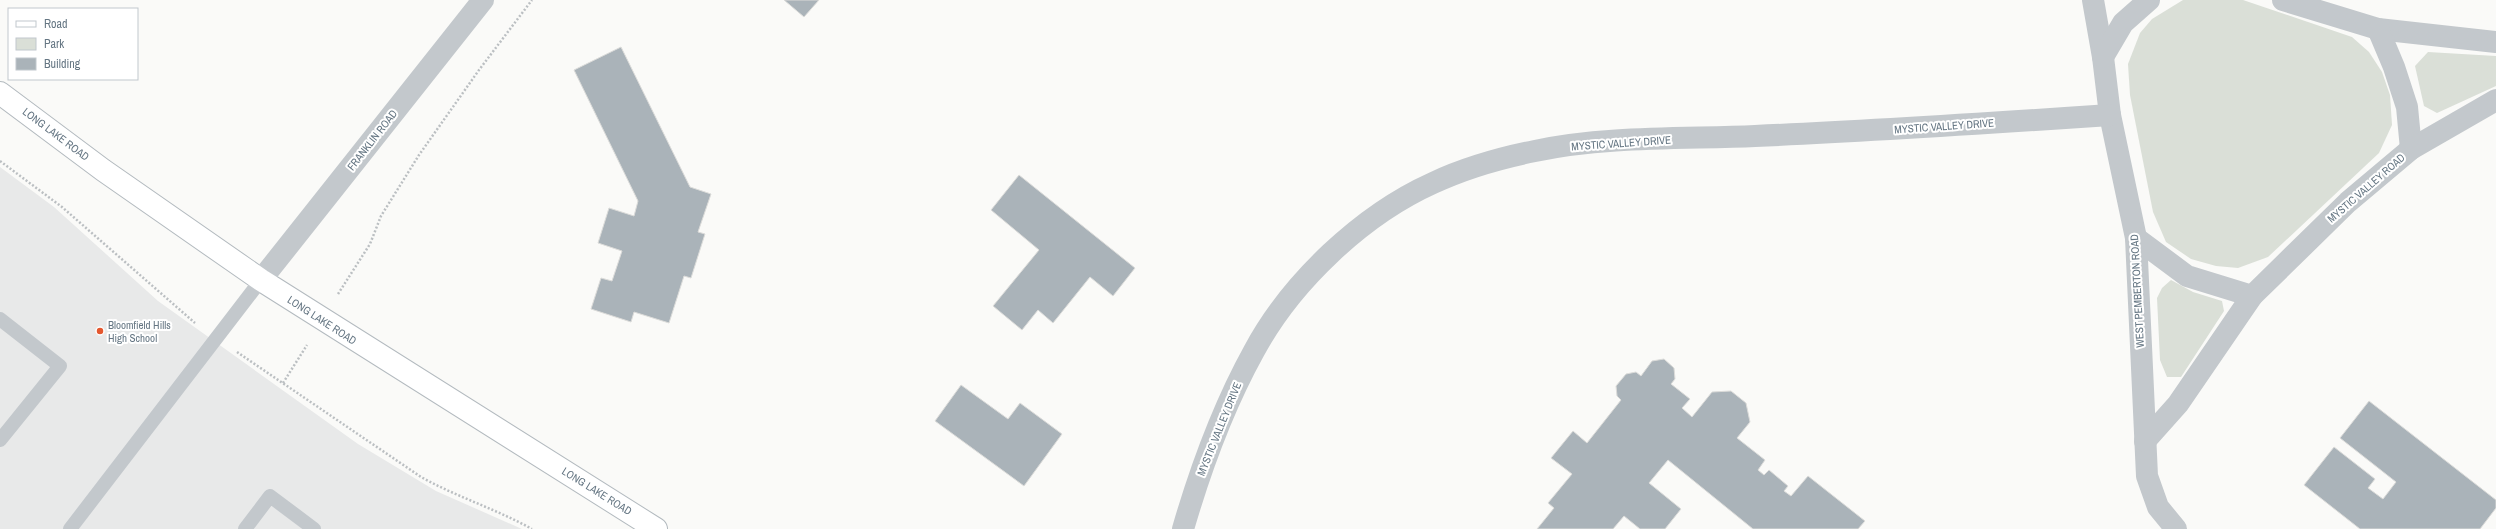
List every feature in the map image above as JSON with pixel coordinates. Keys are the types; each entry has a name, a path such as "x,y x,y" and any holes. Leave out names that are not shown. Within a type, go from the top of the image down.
{"main road":[{"name":"LONG LAKE ROAD","path":"0,92 141,197 261,280 656,529"}],"street":[{"name":"FRANKLIN ROAD","path":"261,280 483,0"},
{"name":"WEST PEMBERTON ROAD","path":"2093,0 2104,57 2110,115 2136,238 2147,476 2158,506 2176,529"},
{"path":"2104,57 2123,23 2149,0"},
{"path":"2283,0 2378,29 2496,42"},
{"path":"2378,29 2394,67 2407,107 2411,149"},
{"name":"MYSTIC VALLEY ROAD","path":"2145,441 2178,404 2252,296 2348,202 2411,149 2496,100"},
{"name":"MYSTIC VALLEY DRIVE","path":"1183,529 1200,474 1227,402 1255,348 1287,301 1324,260 1360,228 1432,183 1478,165 1537,150 1594,142 1892,130 2110,115"},
{"path":"2136,238 2188,276 2252,296"}],"lane":[{"path":"70,529 261,280"},
{"path":"0,319 60,366 0,440"},
{"path":"245,529 270,496 314,529"}],"path":[{"path":"354,268 370,244 381,216 419,155 479,70 532,0"},
{"path":"0,161 62,207 191,320"},
{"path":"244,357 421,478 453,495 509,516 532,529"},
{"path":"283,383 298,360"}],"shaded area":[{"name":"Bloomfield Hills High School","path":"0,167 54,207 158,301 358,444 436,491 522,529 0,529"}],"green space":[{"path":"2183,0 2243,0 2352,37 2369,52 2382,72 2390,95 2392,125 2379,153 2268,257 2238,268 2216,266 2191,259 2166,242 2153,212 2130,95 2128,64 2140,33 2152,19"},
{"path":"2428,52 2496,56 2496,86 2437,113 2424,106 2415,66"},
{"path":"2171,280 2193,292 2222,301 2224,311 2181,377 2167,377 2160,360 2157,298 2162,288"}],"building":[{"path":"784,0 819,0 804,17"},
{"path":"621,47 690,187 711,194 698,232 705,234 691,278 684,276 669,323 634,312 631,322 591,309 601,278 612,281 622,251 598,243 609,208 634,216 638,201 574,70"},
{"path":"1019,175 1135,268 1113,296 1090,277 1053,323 1038,310 1022,330 993,306 1039,250 991,210"},
{"path":"1664,359 1674,368 1675,379 1671,384 1690,399 1682,408 1692,417 1712,392 1731,391 1746,403 1750,422 1737,438 1765,460 1758,470 1764,475 1769,470 1788,486 1784,491 1791,496 1808,476 1865,521 1858,529 1753,529 1668,460 1649,483 1681,509 1665,529 1640,529 1624,516 1613,529 1537,529 1554,508 1548,503 1572,474 1551,458 1573,431 1587,443 1621,400 1617,396 1616,386 1626,374 1636,372 1641,376 1652,361"},
{"path":"961,385 1008,419 1020,403 1062,434 1024,486 935,421"},
{"path":"2369,401 2496,500 2496,508 2480,529 2360,529 2304,485 2334,447 2375,479 2368,488 2383,499 2396,482 2340,438"}],"place":[{"name":"Bloomfield Hills High School","path":"100,331"}]}
